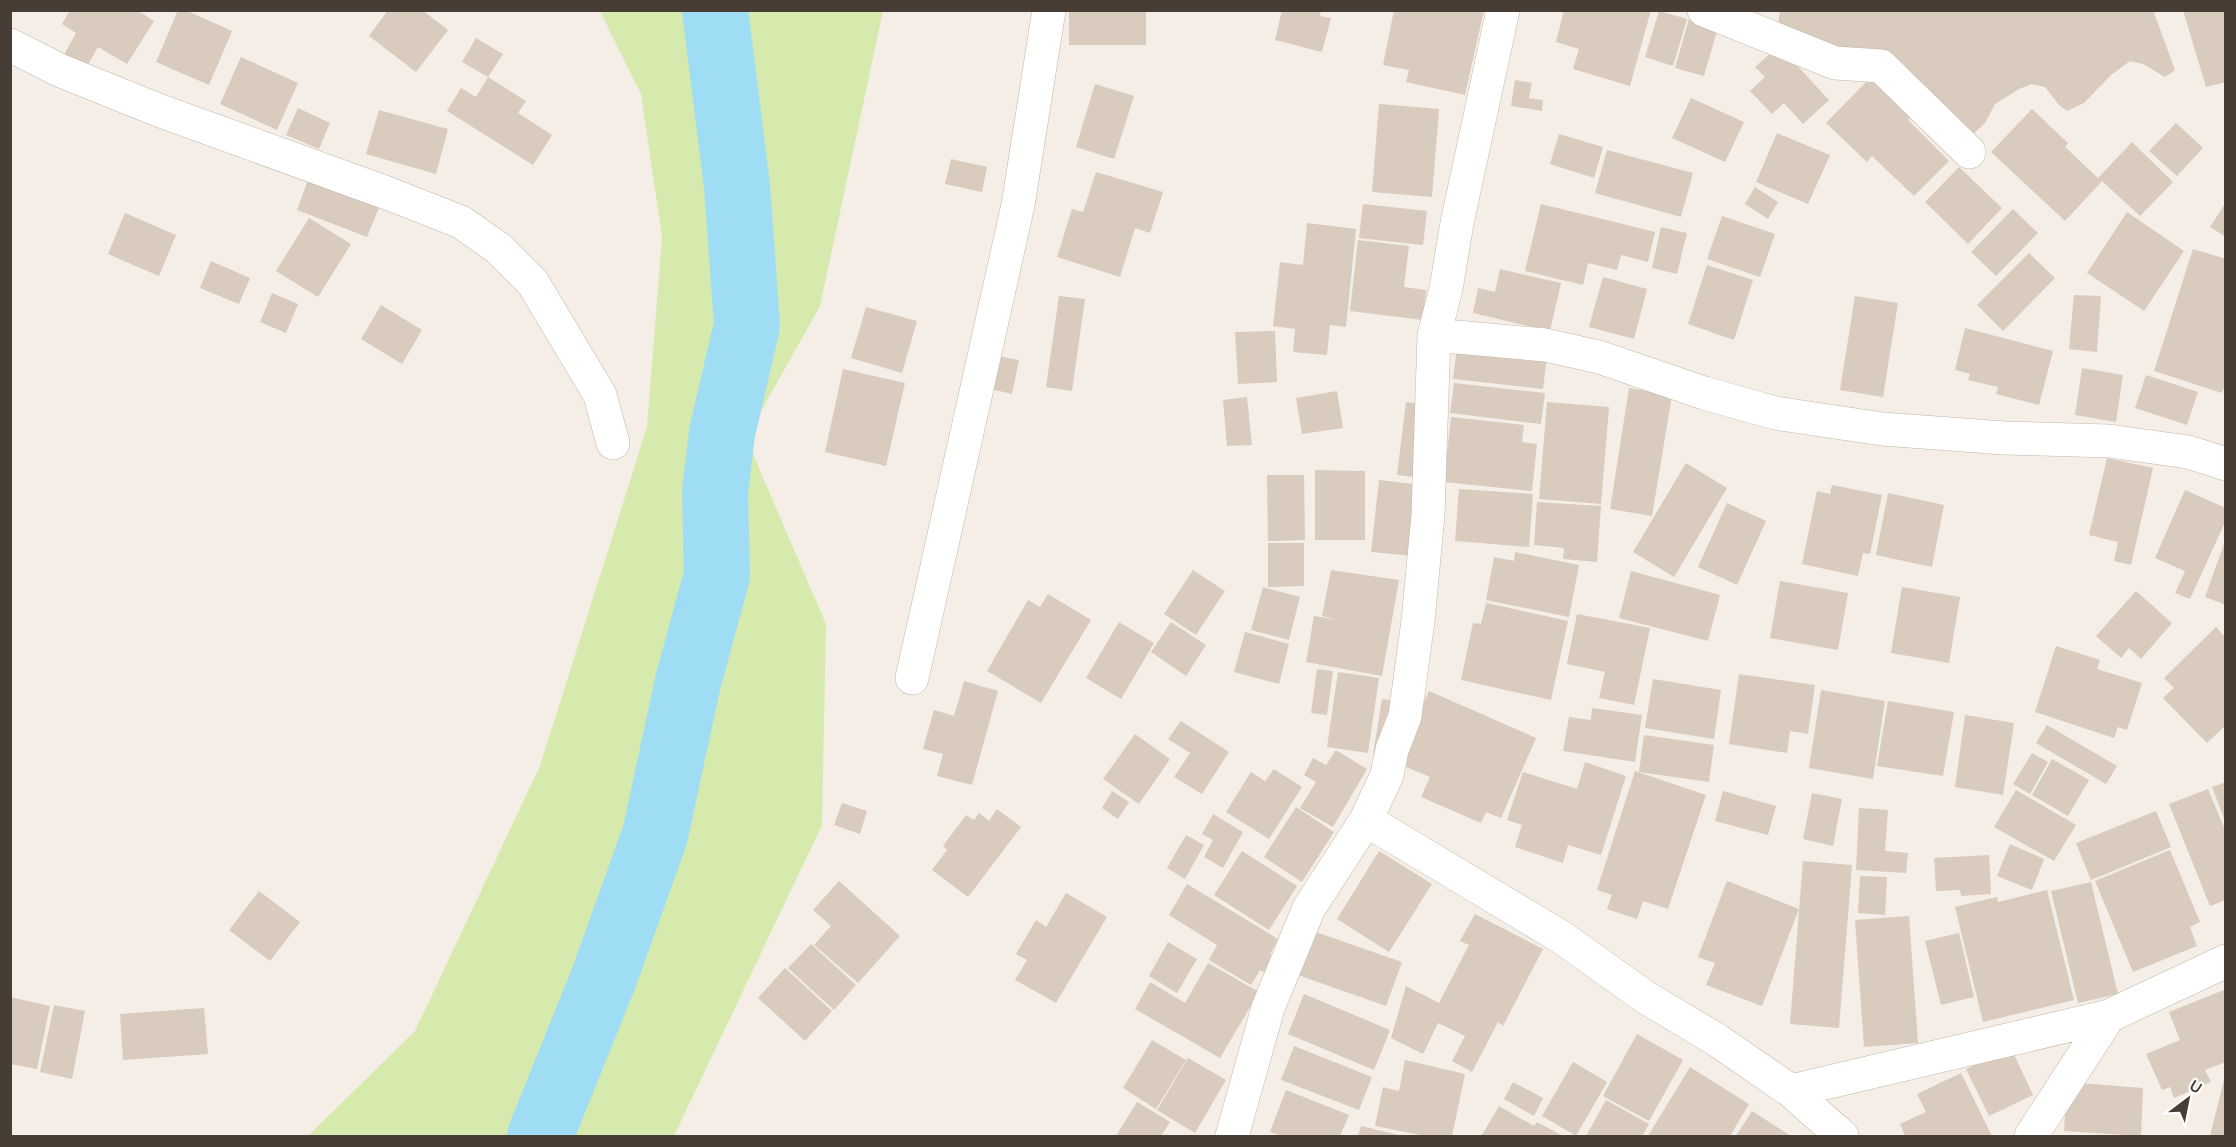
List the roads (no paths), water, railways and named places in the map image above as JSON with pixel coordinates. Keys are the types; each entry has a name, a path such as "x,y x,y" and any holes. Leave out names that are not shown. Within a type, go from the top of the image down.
{"street":[{"path":"1232,1137 1268,1008 1309,908 1366,819 1387,775 1392,750 1405,716 1418,621 1428,515 1434,335 1446,289 1457,223 1503,10"},
{"path":"1704,10 1834,63 1881,66 1969,152"},
{"path":"912,678 1018,205 1046,11"},
{"path":"10,45 59,70 147,105 461,222 498,248 533,283 600,395 613,443"},
{"path":"1434,335 1545,345 1599,357 1704,393 1775,413 1882,429 2004,438 2109,441 2188,452 2226,464"},
{"path":"1366,819 1561,937 1645,997 1717,1040 1791,1091 1842,1137"},
{"path":"1791,1091 2109,1016 2226,961"},
{"path":"2031,1137 2109,1016"}],"waterway":[{"path":"540,1136 603,980 655,835 688,682 717,575 715,492 722,433 747,325 737,186 715,10"}]}
